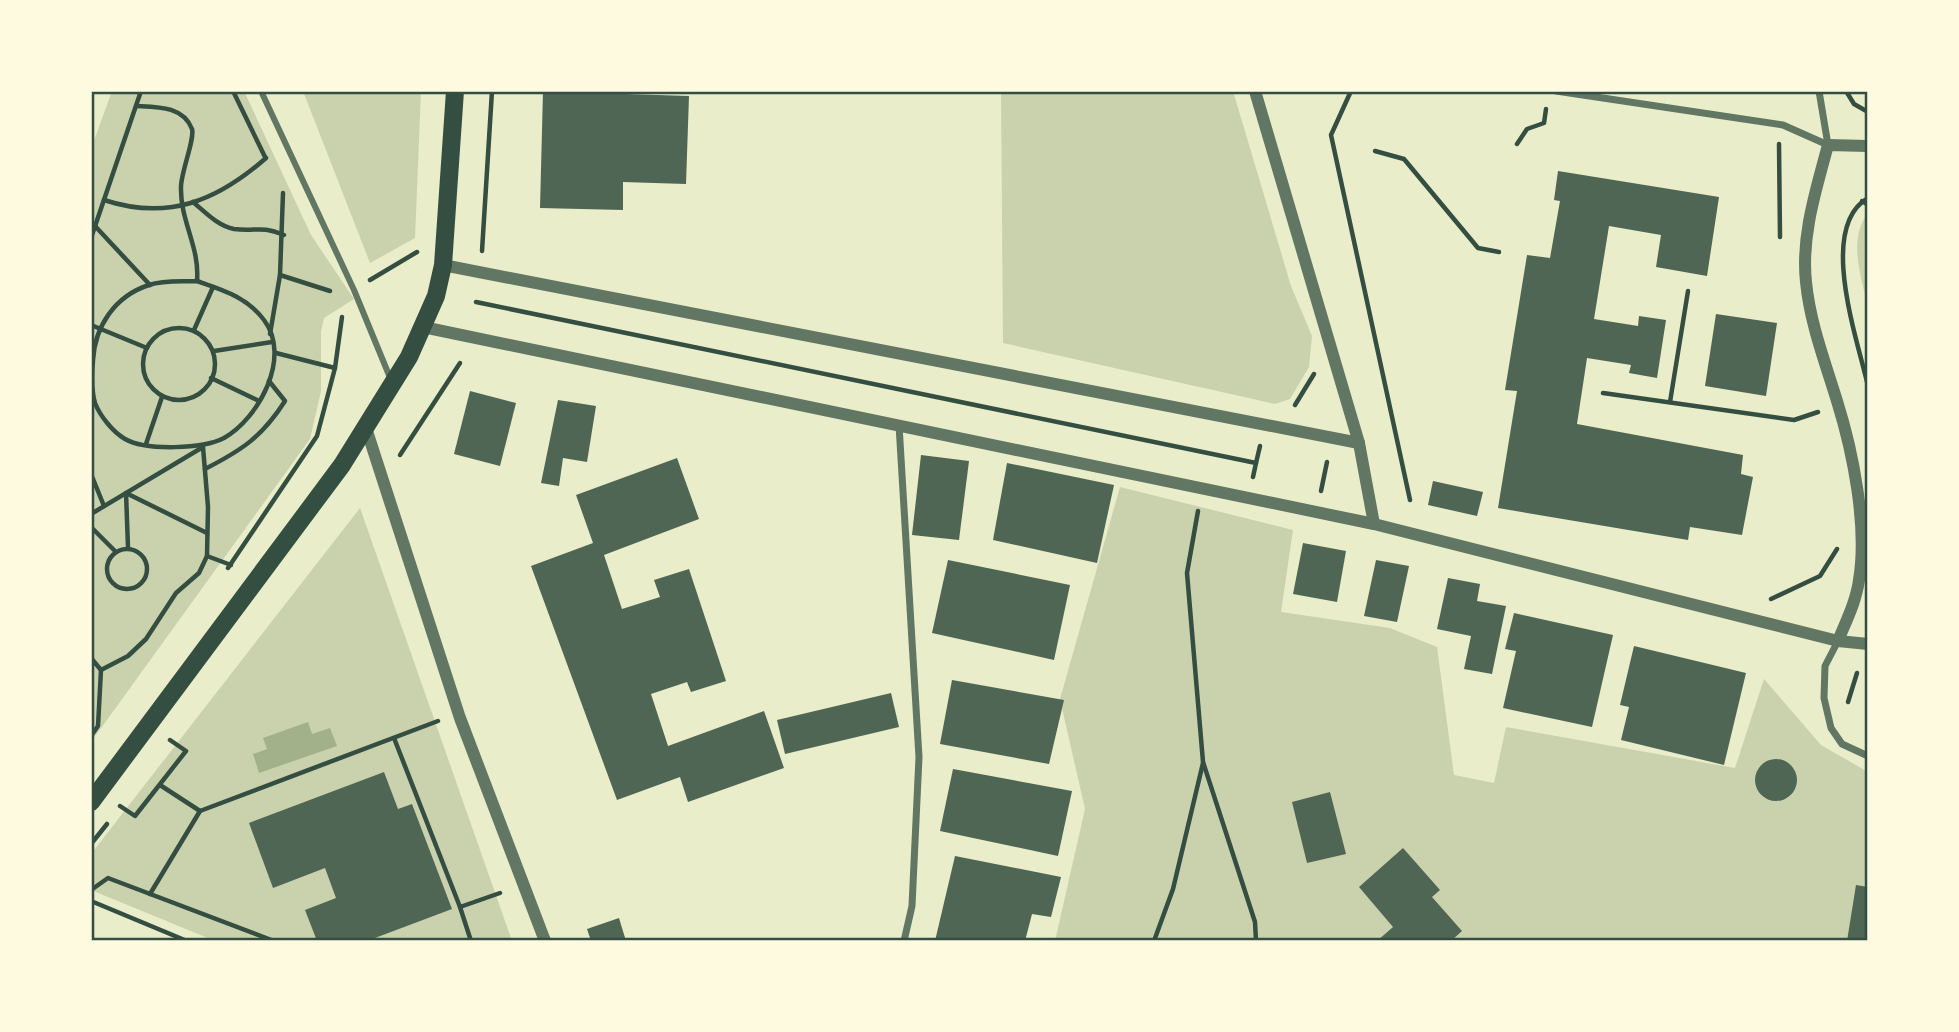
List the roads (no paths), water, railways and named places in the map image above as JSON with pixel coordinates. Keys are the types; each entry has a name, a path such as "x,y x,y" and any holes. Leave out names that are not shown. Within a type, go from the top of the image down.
{"main road":[{"path":"91,802 366,428 393,385 423,327 443,265 455,91"}],"street":[{"path":"261,91 354,290 393,385"},
{"path":"1255,91 1359,443 1374,524"},
{"path":"1556,91 1783,125 1828,145 1868,146"},
{"path":"1819,91 1828,145 1805,239 1805,280 1810,312 1839,407 1857,499 1862,544 1854,604 1825,666 1824,698 1830,728 1842,744 1868,756"},
{"path":"443,265 1359,443"},
{"path":"423,327 1374,524 1838,641 1868,645"},
{"path":"899,425 919,757 912,906 904,941"},
{"path":"366,428 460,718 545,941"}]}
